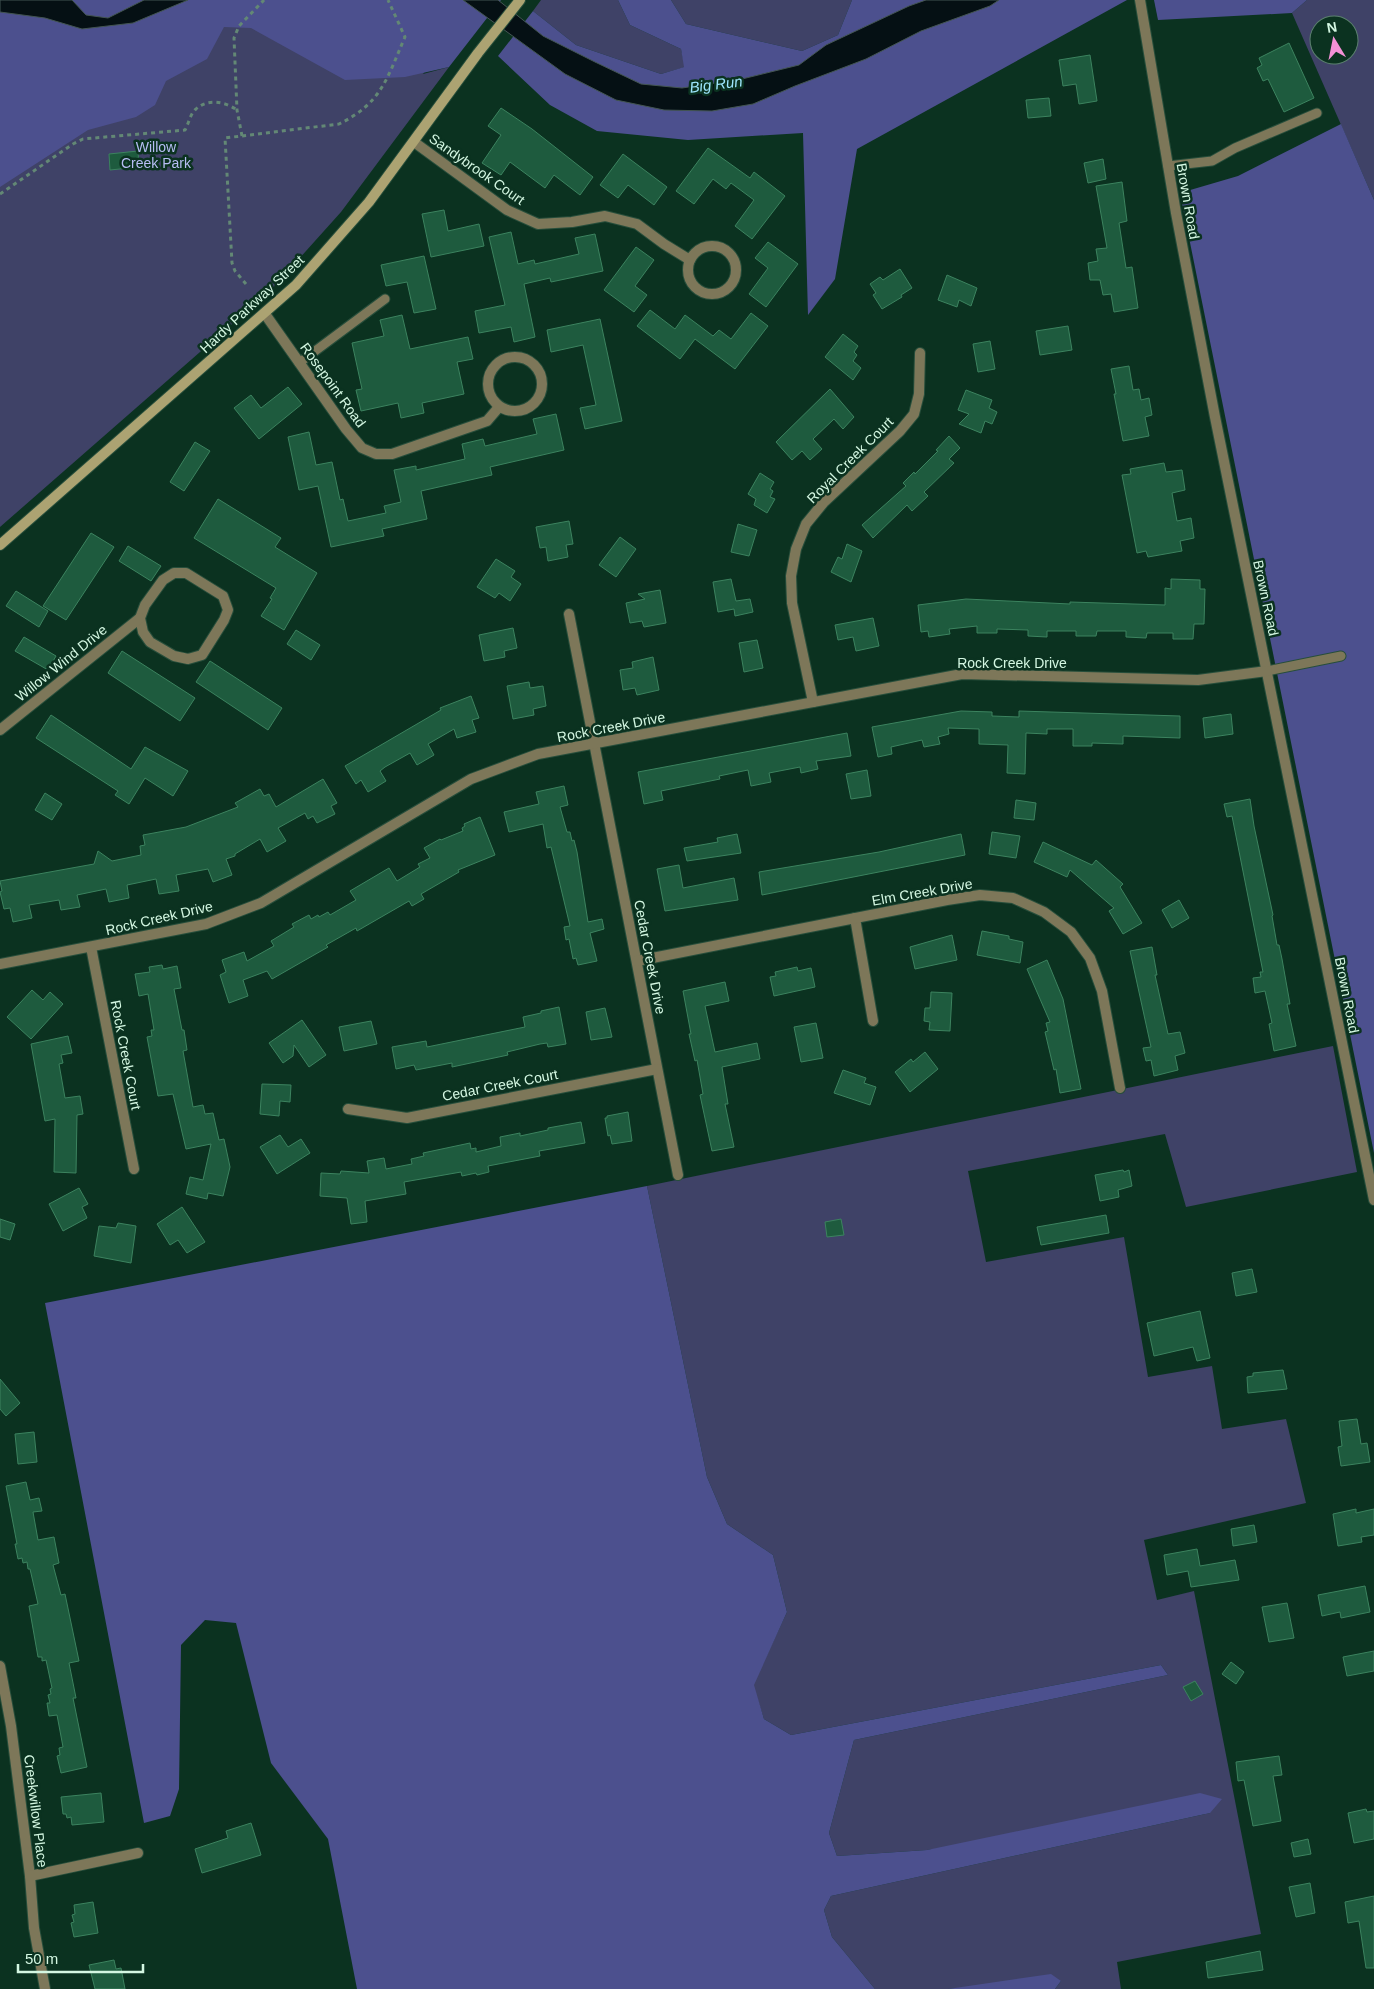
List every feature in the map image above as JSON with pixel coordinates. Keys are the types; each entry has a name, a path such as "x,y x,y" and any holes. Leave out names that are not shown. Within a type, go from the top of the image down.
{"main road":[{"name":"Hardy Parkway Street","path":"0,545 296,285 369,202 478,53 520,0"}],"street":[{"name":"Brown Road","path":"1140,0 1168,166 1215,417 1374,1200"},
{"name":"Sandybrook Court","path":"414,142 507,210 538,224 572,222 605,216 637,224 690,260"},
{"path":"716,246 724,249 730,254 736,268 732,284 726,290 711,294 696,289 688,276 690,260 694,253 700,249 716,246"},
{"name":"Rosepoint Road","path":"265,314 362,448 376,454 392,454 487,421 500,408"},
{"name":"Royal Creek Court","path":"813,702 792,603 791,576 796,549 806,524 824,502 900,431 914,414 919,394 920,353"},
{"path":"508,358 526,359 539,371 542,380 539,398 526,410 508,411 500,408 493,401 487,384 493,367 508,358"},
{"name":"Willow Wind Drive","path":"0,730 140,618 145,605 163,580 174,573 186,573 224,596 228,610 224,620 202,655 188,659 174,656 150,642 143,632 140,618"},
{"name":"Cedar Creek Drive","path":"569,614 678,1174"},
{"name":"Rock Creek Drive","path":"0,964 206,924 261,903 471,779 538,754 962,674 1198,680 1267,671"},
{"name":"Elm Creek Drive","path":"637,961 980,895 1013,898 1044,912 1070,932 1090,958 1102,990 1120,1088"},
{"path":"855,918 873,1021"},
{"name":"Rock Creek Court","path":"91,947 134,1169"},
{"name":"Cedar Creek Court","path":"348,1109 407,1118 657,1069"},
{"name":"Creekwillow Place","path":"0,1666 11,1726 30,1876 34,1928 45,1989"},
{"path":"30,1876 138,1853"}],"lane":[{"path":"1168,166 1212,161 1235,148 1316,113"},
{"path":"299,363 385,299"},
{"path":"1267,671 1341,656"}],"path":[{"path":"242,136 236,110 234,38 239,26 264,0"},
{"path":"246,284 235,271 232,263 225,138 339,124 356,116 368,106 377,97 385,84 405,37 388,0"},
{"path":"0,194 72,144 83,139 184,130 197,108 216,102 228,104 236,110"}],"green space":[{"name":"Willow Creek Park","path":"0,0 478,0 423,74 449,67 341,212 271,290 0,527"},
{"path":"541,0 618,0 630,25 681,49 685,67 661,74 576,45 533,11"},
{"path":"671,0 852,0 838,35 802,51 686,24"},
{"path":"1307,0 1374,0 1374,200 1315,65 1359,65 1359,15 1309,15 1309,52 1292,13"},
{"path":"1333,1046 1357,1172 1186,1207 1165,1134 968,1171 986,1262 1124,1237 1148,1377 1212,1366 1222,1429 1286,1419 1306,1503 1144,1540 1157,1600 1194,1591 1261,1934 1117,1962 1121,1989 1055,1989 1061,1981 948,1989 875,1989 832,1937 824,1910 831,1896 1210,1813 927,1850 837,1856 829,1833 854,1740 1168,1675 1161,1665 791,1735 764,1719 753,1685 787,1612 773,1555 727,1524 707,1477 647,1186"}],"shaded area":[{"path":"0,0 501,0 449,67 405,77 345,80 251,28 224,27 207,59 166,81 155,105 136,117 88,130 0,187"},
{"path":"618,0 671,0 686,24 802,51 838,35 852,0 1127,0 857,149 835,279 808,315 803,133 688,140 597,131 550,105 498,56 533,11 576,45 661,74 684,67 681,49 630,25"},
{"path":"1154,0 1307,0 1292,13 1158,20"},
{"path":"1341,124 1374,200 1374,1153 1180,193 1238,176"},
{"path":"647,1186 707,1477 727,1524 773,1555 787,1612 754,1685 764,1719 791,1735 1161,1665 1168,1675 854,1740 829,1833 837,1856 927,1850 1200,1793 1222,1799 1210,1813 831,1896 824,1910 832,1937 875,1989 357,1989 328,1839 271,1763 236,1623 205,1620 181,1645 179,1789 170,1816 144,1823 45,1303"},
{"path":"1051,1974 1061,1981 1055,1989 948,1989"}],"water":[{"path":"0,0 72,0 86,15 108,18 144,0 188,0 133,23 82,29 45,18 0,12"},
{"name":"Big Run","path":"463,0 498,0 543,36 641,84 682,88 742,79 799,65 826,45 909,6 926,0 999,0 990,6 921,31 866,59 753,104 712,111 664,110 616,100 565,74"}],"building":[{"path":"1289,43 1314,98 1284,112 1268,79 1263,81 1257,68 1262,65 1259,58"},
{"path":"1090,55 1097,101 1079,104 1076,84 1063,86 1059,60"},
{"path":"1049,98 1051,116 1028,118 1026,100"},
{"path":"501,108 532,129 593,177 580,195 554,175 545,188 510,162 501,175 482,163 501,135 488,126"},
{"path":"708,148 750,178 754,172 785,196 752,239 735,226 754,200 731,183 726,189 713,179 694,204 676,191"},
{"path":"138,151 139,167 110,170 109,154"},
{"path":"623,154 667,187 654,205 628,185 618,198 600,185"},
{"path":"1103,159 1106,179 1088,183 1084,163"},
{"path":"1122,182 1127,221 1119,223 1126,268 1132,267 1138,308 1114,312 1111,294 1103,295 1100,280 1090,280 1088,263 1098,261 1096,249 1107,248 1096,186"},
{"path":"444,210 448,231 479,224 484,246 431,257 422,214"},
{"path":"511,232 518,264 534,260 535,264 579,254 575,238 595,234 603,271 551,282 550,278 524,284 535,337 514,342 511,327 479,333 475,311 505,305 489,237"},
{"path":"768,242 798,264 766,307 749,294 768,268 755,258"},
{"path":"636,247 654,260 635,286 647,295 634,312 604,290"},
{"path":"424,256 436,309 414,313 407,282 386,286 381,265"},
{"path":"900,269 912,288 901,295 902,297 882,309 873,295 876,293 870,284 880,277 883,280"},
{"path":"947,275 977,288 971,306 959,300 957,307 938,300"},
{"path":"650,310 675,329 685,315 713,336 719,330 731,339 751,313 768,326 735,369 695,339 680,359 637,326"},
{"path":"402,315 410,349 468,337 473,359 457,362 464,394 422,403 424,413 401,418 398,403 361,411 356,390 362,389 352,343 384,336 380,320"},
{"path":"600,319 622,421 585,429 580,408 596,405 583,345 551,352 547,330"},
{"path":"1068,326 1072,350 1040,355 1036,331"},
{"path":"843,334 858,346 854,352 857,355 853,361 861,368 853,380 825,357"},
{"path":"990,341 995,369 978,372 973,344"},
{"path":"1129,366 1133,390 1139,389 1141,400 1149,398 1152,415 1145,417 1149,436 1123,441 1111,369"},
{"path":"288,387 302,404 259,439 234,408 251,395 261,408"},
{"path":"830,389 854,417 843,429 834,419 813,439 822,449 810,460 802,451 792,460 776,442"},
{"path":"966,390 992,400 989,408 997,412 992,424 985,421 981,433 959,424 969,414 958,410"},
{"path":"556,414 564,450 490,467 492,475 421,491 427,519 382,529 384,536 331,547 318,486 299,490 288,437 309,432 316,465 332,462 340,500 343,499 348,521 386,513 384,506 401,502 394,470 416,466 416,470 465,459 462,444 483,439 485,446 537,434 533,419"},
{"path":"949,436 960,448 949,459 954,463 924,492 928,496 912,511 907,505 873,538 862,525 906,486 903,483 938,451 936,450"},
{"path":"195,442 210,451 184,491 170,482"},
{"path":"1164,463 1166,472 1182,470 1185,490 1172,493 1177,521 1191,518 1194,538 1180,541 1182,551 1148,557 1146,551 1137,553 1122,475 1131,474 1130,469"},
{"path":"760,473 774,482 770,489 773,491 770,497 775,499 767,513 754,505 756,499 748,494"},
{"path":"218,499 281,538 275,547 317,573 284,630 261,616 272,599 270,598 276,588 194,538"},
{"path":"569,521 573,544 566,545 568,557 548,561 546,547 540,548 536,527"},
{"path":"738,524 757,530 749,556 731,552"},
{"path":"91,533 114,547 66,620 43,606"},
{"path":"620,537 636,549 616,577 599,565"},
{"path":"847,544 862,551 851,582 831,572 838,557 842,559"},
{"path":"128,546 161,566 151,581 119,561"},
{"path":"496,559 515,571 511,577 521,584 510,601 499,593 495,598 477,587"},
{"path":"731,579 736,601 750,599 753,612 735,616 734,609 718,612 713,582"},
{"path":"1171,579 1200,580 1200,589 1205,589 1204,624 1194,624 1193,639 1173,639 1173,633 1147,633 1146,638 1126,637 1126,631 1097,631 1096,636 1076,636 1076,631 1047,631 1047,637 1028,636 1028,630 997,629 997,633 977,633 977,626 949,629 950,634 929,637 928,631 921,632 918,605 966,599 1070,604 1070,602 1165,605 1165,588 1171,589"},
{"path":"660,590 666,623 644,627 642,621 630,623 626,603 645,599 638,594"},
{"path":"16,591 48,611 39,627 6,606"},
{"path":"873,618 879,646 856,651 853,637 838,640 835,625"},
{"path":"513,628 517,648 504,651 505,657 484,661 479,635"},
{"path":"296,630 320,645 311,660 287,644"},
{"path":"24,637 56,656 48,670 15,651"},
{"path":"757,640 763,668 744,672 739,643"},
{"path":"122,651 195,698 180,721 108,673"},
{"path":"653,657 659,690 637,695 635,688 623,690 620,670 633,668 632,662"},
{"path":"210,661 282,708 268,730 196,682"},
{"path":"529,682 530,688 543,686 546,706 533,709 534,715 513,719 507,686"},
{"path":"471,696 479,718 472,720 476,732 457,738 454,729 428,744 434,755 417,765 410,753 380,771 386,781 368,792 361,780 356,784 345,766 441,710 440,708"},
{"path":"961,711 992,712 992,716 1019,717 1019,711 1180,716 1180,738 1123,736 1123,744 1092,743 1092,746 1073,746 1073,729 1047,729 1047,734 1026,733 1025,774 1007,773 1008,745 979,744 979,729 948,728 949,734 938,737 940,744 924,747 922,740 891,747 892,754 878,757 872,727"},
{"path":"1231,714 1233,734 1205,738 1203,718"},
{"path":"51,715 131,769 145,747 188,771 173,796 145,778 129,804 115,795 118,791 36,738"},
{"path":"847,733 851,756 816,761 818,769 801,773 800,767 769,773 771,782 751,786 748,770 719,776 720,779 661,791 663,800 644,804 638,772"},
{"path":"867,770 871,796 851,799 846,774"},
{"path":"323,779 337,803 331,806 335,814 317,823 313,816 308,819 305,813 278,828 286,841 267,852 260,839 235,854 235,856 226,859 232,875 213,882 208,869 176,875 179,891 159,894 156,879 127,885 129,898 109,902 106,889 77,895 80,907 61,910 59,900 29,905 32,918 13,922 10,908 4,909 0,892 2,891 0,881 94,864 98,851 112,861 141,855 140,846 145,845 143,835 186,827 238,807 235,803 260,789 264,796 269,794 276,807"},
{"path":"564,786 568,805 560,807 567,832 570,832 572,841 574,840 577,852 588,922 602,919 604,929 590,933 597,961 578,965 576,958 573,959 569,939 566,940 564,927 570,926 551,847 547,848 543,824 509,832 504,812 539,804 536,792"},
{"path":"45,793 62,804 52,820 35,810"},
{"path":"1250,799 1273,915 1277,945 1279,945 1282,959 1290,1004 1287,1004 1296,1046 1274,1051 1269,1024 1272,1023 1265,991 1255,993 1253,978 1261,977 1260,972 1263,972 1232,816 1227,817 1224,804"},
{"path":"1016,800 1036,803 1034,820 1014,818"},
{"path":"480,817 495,855 458,870 459,872 421,894 424,899 412,906 409,901 357,931 356,928 326,945 328,947 272,979 267,971 243,980 248,996 229,1003 220,975 226,972 222,960 244,952 247,961 274,946 271,941 294,927 292,924 309,915 311,919 328,912 330,915 356,900 350,891 389,868 397,881 420,867 418,864 430,858 424,848 440,839 463,831 464,824"},
{"path":"992,832 1020,836 1016,858 989,854"},
{"path":"737,834 741,853 687,861 684,848 718,842 717,838"},
{"path":"961,834 965,855 762,895 759,872 879,852"},
{"path":"1043,842 1092,865 1096,860 1123,884 1120,887 1142,923 1123,934 1109,911 1114,908 1070,870 1067,877 1034,862"},
{"path":"679,865 683,888 734,878 738,900 665,911 657,869"},
{"path":"1179,900 1189,918 1172,928 1162,910"},
{"path":"982,931 1009,936 1009,939 1023,942 1020,963 977,955"},
{"path":"952,935 957,960 915,969 910,947"},
{"path":"1152,947 1157,975 1155,975 1168,1034 1180,1032 1185,1053 1175,1056 1178,1070 1154,1076 1151,1060 1146,1061 1143,1048 1151,1047 1130,951"},
{"path":"1047,960 1063,999 1081,1089 1060,1093 1056,1069 1054,1070 1045,1032 1048,1031 1046,1023 1050,1022 1027,969"},
{"path":"162,965 163,969 177,966 181,988 174,989 182,1030 184,1030 187,1050 183,1051 193,1107 203,1105 205,1114 213,1113 219,1140 224,1139 230,1167 223,1196 208,1193 207,1199 186,1194 190,1177 203,1180 211,1144 186,1149 173,1094 158,1096 147,1037 152,1036 151,1030 154,1030 148,994 139,996 135,974 150,972 149,967"},
{"path":"797,967 798,971 811,968 815,987 774,996 770,977 776,976 775,972"},
{"path":"725,982 729,1001 705,1006 715,1052 757,1043 760,1059 722,1067 728,1104 725,1104 734,1147 712,1151 700,1095 703,1094 697,1060 695,1061 689,1034 691,1034 683,991"},
{"path":"32,990 43,1000 50,992 63,1004 31,1039 7,1017"},
{"path":"931,992 952,993 950,1031 929,1030 930,1022 924,1021 925,1008 930,1008"},
{"path":"559,1007 566,1044 548,1047 547,1043 540,1044 507,1052 508,1055 452,1067 452,1063 416,1070 414,1065 396,1069 392,1047 426,1041 427,1047 525,1027 523,1017"},
{"path":"605,1008 612,1037 591,1040 586,1012"},
{"path":"302,1020 326,1055 309,1067 294,1045 293,1056 283,1063 269,1043"},
{"path":"371,1021 377,1044 344,1051 339,1027"},
{"path":"816,1023 823,1058 801,1062 794,1027"},
{"path":"68,1036 72,1053 61,1055 63,1063 59,1064 65,1098 80,1096 83,1114 77,1115 76,1173 54,1172 55,1119 45,1121 31,1044"},
{"path":"925,1052 938,1069 910,1092 895,1072 911,1059 913,1062"},
{"path":"843,1070 866,1078 864,1083 876,1087 870,1105 834,1093"},
{"path":"262,1084 291,1085 290,1102 280,1101 279,1116 260,1114"},
{"path":"628,1112 632,1141 612,1144 610,1135 608,1136 605,1118"},
{"path":"581,1122 585,1143 539,1151 540,1156 488,1166 489,1172 477,1175 476,1173 462,1176 461,1172 404,1182 406,1194 365,1201 367,1222 351,1224 347,1198 320,1196 321,1173 340,1174 341,1171 369,1173 367,1161 384,1158 386,1169 412,1164 411,1159 424,1156 423,1153 470,1143 471,1149 476,1148 476,1152 501,1146 500,1137 520,1133 520,1136 548,1130 548,1128"},
{"path":"280,1135 288,1147 301,1139 310,1153 277,1174 260,1147"},
{"path":"1123,1170 1124,1172 1129,1170 1132,1186 1118,1190 1119,1197 1100,1201 1095,1175"},
{"path":"79,1188 88,1204 82,1207 87,1218 63,1231 49,1204"},
{"path":"182,1207 205,1242 187,1253 178,1240 170,1245 157,1224"},
{"path":"1106,1215 1109,1233 1041,1245 1037,1227"},
{"path":"0,1219 15,1224 10,1240 0,1237"},
{"path":"841,1219 844,1235 827,1237 825,1222"},
{"path":"118,1223 136,1226 131,1263 94,1256 99,1226 116,1228"},
{"path":"1252,1269 1257,1292 1236,1296 1232,1273"},
{"path":"1200,1311 1210,1358 1197,1361 1193,1347 1154,1356 1147,1323"},
{"path":"1283,1370 1287,1389 1248,1393 1247,1377 1253,1376 1253,1373"},
{"path":"0,1379 20,1403 6,1416 0,1409"},
{"path":"1357,1419 1361,1444 1367,1443 1370,1462 1341,1466 1338,1447 1342,1446 1339,1421"},
{"path":"34,1432 37,1462 18,1464 15,1434"},
{"path":"26,1482 30,1500 39,1498 42,1511 33,1512 38,1540 54,1537 59,1563 53,1565 61,1595 65,1594 79,1661 69,1663 76,1698 73,1698 87,1767 61,1773 57,1756 60,1755 59,1748 63,1747 57,1715 49,1716 47,1703 50,1703 48,1695 51,1694 50,1689 52,1688 46,1660 42,1661 42,1657 38,1657 29,1606 38,1604 27,1562 23,1563 22,1558 18,1559 6,1486"},
{"path":"1356,1509 1356,1513 1374,1509 1374,1535 1361,1537 1362,1542 1338,1546 1333,1514"},
{"path":"1254,1525 1257,1542 1233,1546 1231,1529"},
{"path":"1197,1549 1200,1566 1235,1560 1239,1580 1191,1587 1188,1571 1167,1575 1164,1555"},
{"path":"1365,1586 1370,1612 1341,1618 1340,1612 1322,1616 1318,1595"},
{"path":"1287,1603 1294,1638 1269,1642 1262,1607"},
{"path":"1374,1651 1374,1671 1347,1676 1343,1657"},
{"path":"1231,1662 1244,1672 1236,1684 1222,1674"},
{"path":"1195,1681 1203,1694 1191,1701 1183,1687"},
{"path":"1279,1756 1282,1775 1273,1776 1281,1821 1253,1826 1244,1780 1238,1781 1236,1762"},
{"path":"101,1793 104,1822 72,1825 71,1817 67,1818 66,1814 63,1814 61,1797"},
{"path":"1366,1809 1367,1812 1374,1811 1374,1839 1354,1843 1348,1813"},
{"path":"251,1823 261,1855 202,1873 195,1849 228,1838 226,1831"},
{"path":"1308,1839 1311,1854 1294,1857 1291,1843"},
{"path":"1310,1883 1315,1913 1296,1917 1289,1887"},
{"path":"1374,1896 1374,1968 1366,1968 1359,1921 1348,1923 1345,1902"},
{"path":"93,1902 98,1933 74,1937 71,1923 74,1922 72,1915 75,1914 74,1905"},
{"path":"1260,1951 1263,1970 1208,1978 1206,1962"},
{"path":"114,1960 116,1969 121,1968 125,1989 95,1989 89,1965"}]}
